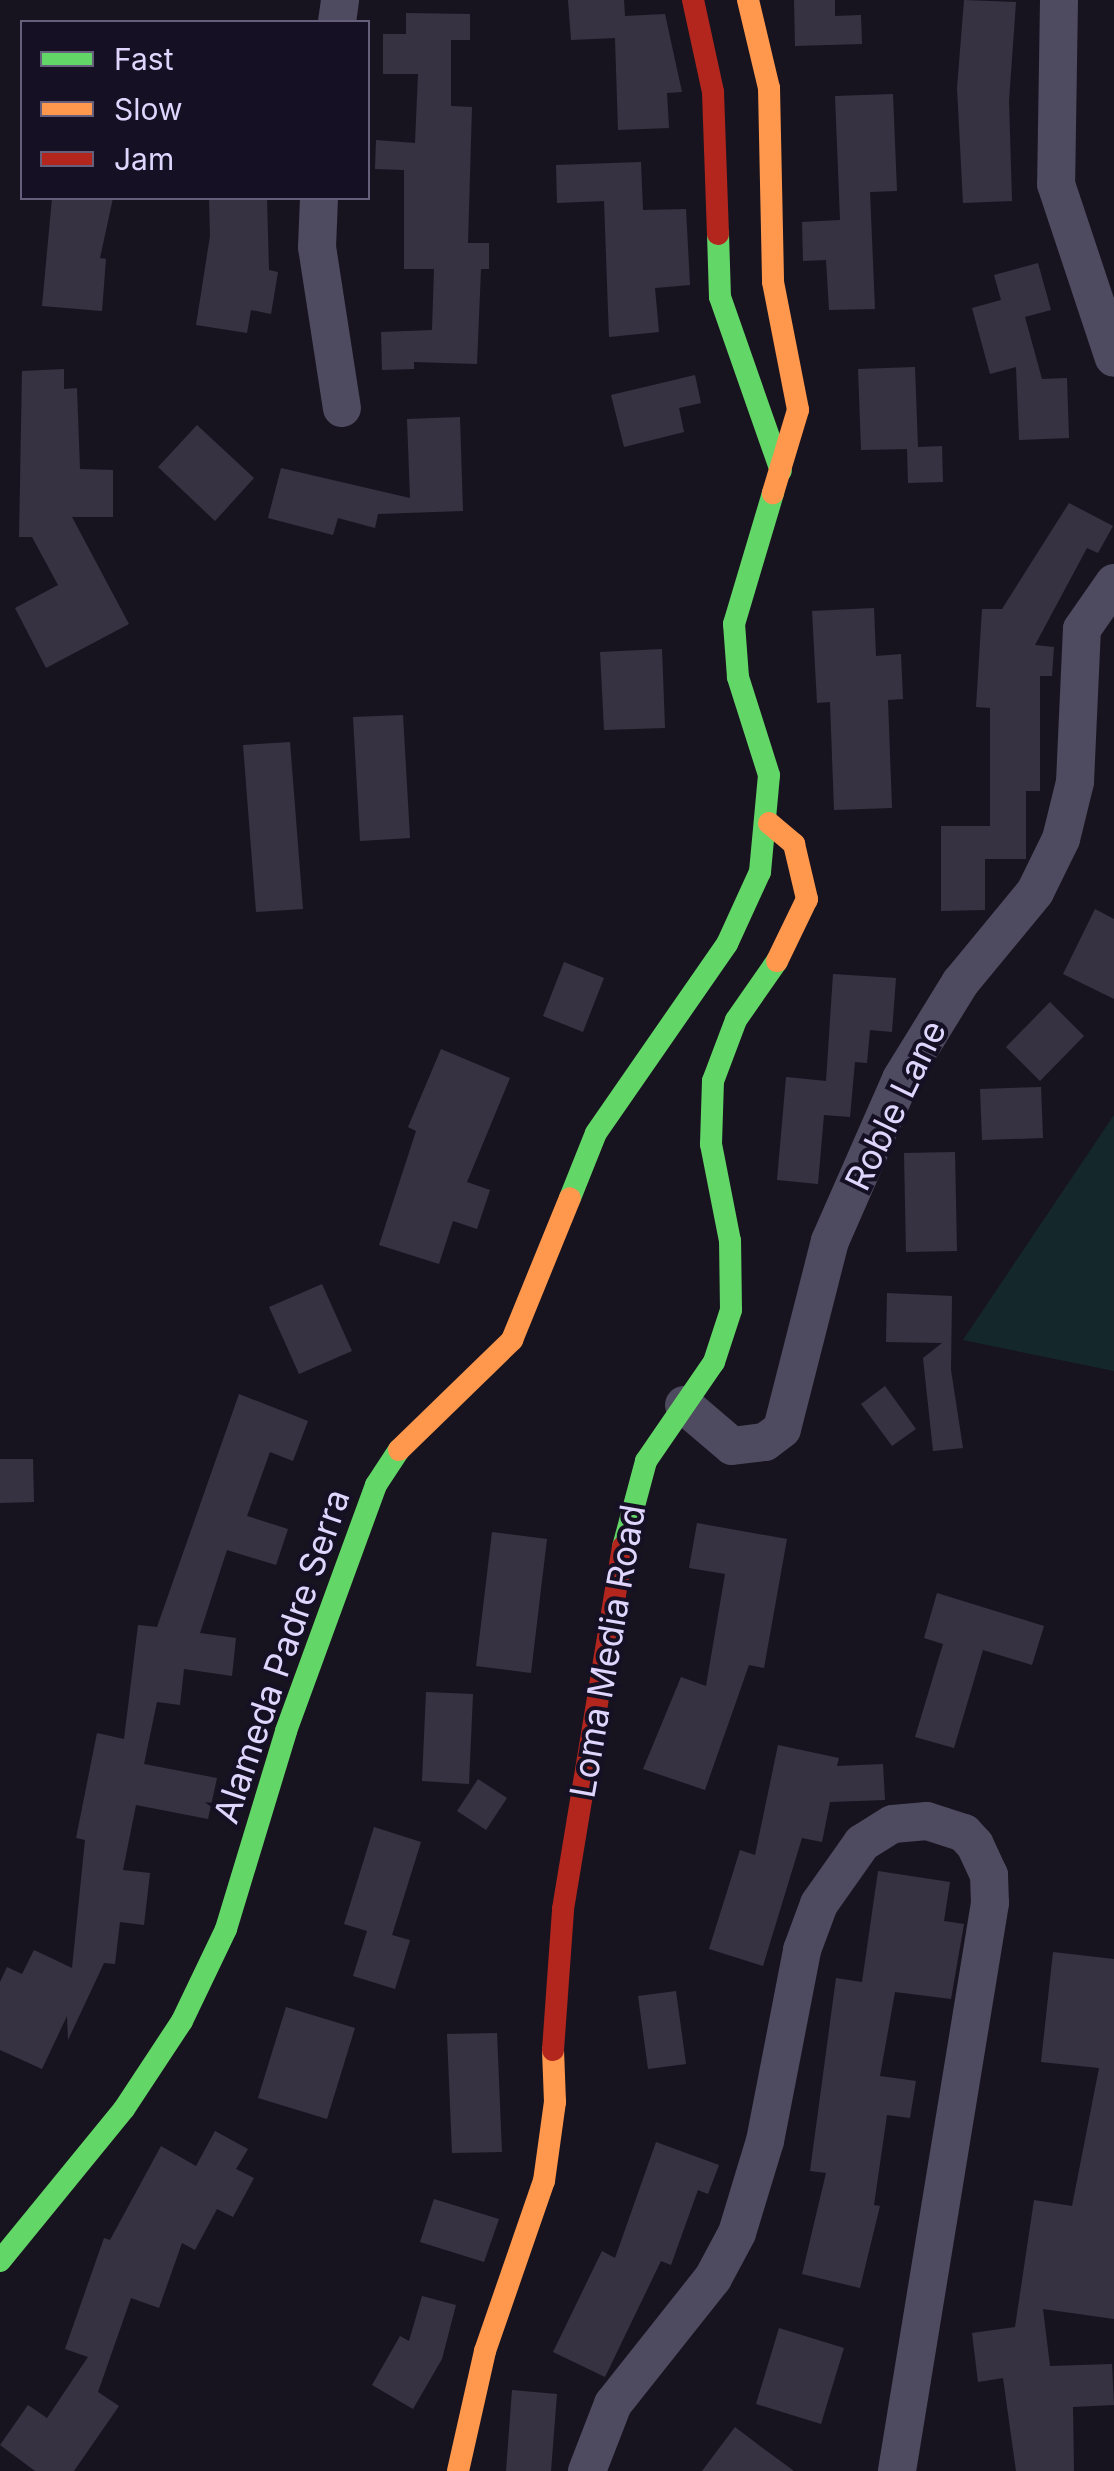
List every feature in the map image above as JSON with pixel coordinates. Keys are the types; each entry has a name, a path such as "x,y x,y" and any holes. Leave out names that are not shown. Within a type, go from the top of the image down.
{"street":[{"path":"693,0 712,92 720,297 781,472"},
{"name":"Alameda Padre Serra","path":"0,2261 124,2110 196,1997 234,1903 292,1715 376,1485 396,1453 482,1378 512,1340 596,1133 740,922 760,872 769,823 769,775 738,676 734,624 781,472 798,394 772,282 770,88 748,0"},
{"path":"1059,0 1056,184 1114,358"},
{"path":"319,200 317,246 342,408"},
{"name":"Roble Lane","path":"684,1405 732,1446 765,1442 782,1428 825,1256 901,1079 960,983 1035,892 1061,839 1075,782 1082,629 1114,584"},
{"name":"Loma Media Road","path":"458,2471 484,2351 544,2181 555,2102 552,2034 562,1909 629,1510 646,1460 714,1362 731,1310 730,1241 712,1144 713,1081 736,1020 784,951 807,899 794,844 769,823"},
{"path":"587,2471 613,2404 713,2278 737,2232 765,2141 802,1950 819,1904 862,1843 893,1824 928,1821 964,1832 975,1845 990,1875 990,1903 897,2471"}],"green space":[{"path":"1114,1115 1114,1371 963,1340"}],"building":[{"path":"568,0 624,0 625,16 665,14 682,92 667,93 669,128 618,130 615,38 571,40"},
{"path":"794,0 835,0 835,16 861,15 862,44 795,46"},
{"path":"964,0 1016,2 1009,101 1012,201 963,203 957,88"},
{"path":"406,13 470,14 470,40 451,40 451,106 472,107 468,243 489,243 489,269 481,269 477,364 414,362 414,369 382,370 381,332 432,330 434,269 404,269 404,170 375,169 376,140 415,143 418,74 383,74 383,34 406,34"},
{"path":"893,94 897,191 870,192 875,309 829,310 826,260 803,261 802,222 840,220 835,96"},
{"path":"641,162 643,210 686,209 690,285 655,288 659,332 609,337 604,201 557,203 556,165"},
{"path":"52,200 113,200 100,258 106,259 102,311 42,306"},
{"path":"209,200 267,200 269,270 278,272 271,314 251,310 247,333 196,325 210,236"},
{"path":"1038,263 1051,310 1025,317 1042,379 1067,378 1069,438 1019,440 1016,367 990,374 972,308 1001,300 994,275"},
{"path":"915,367 918,447 942,446 943,482 908,483 907,449 861,450 858,369"},
{"path":"64,369 64,389 77,388 80,469 113,470 113,517 72,517 129,624 46,668 15,608 58,585 32,537 19,537 22,371"},
{"path":"695,375 701,403 679,408 684,432 624,447 611,395"},
{"path":"460,417 463,511 378,514 375,528 338,518 333,535 268,518 281,468 410,498 407,419"},
{"path":"197,425 254,478 215,521 158,467"},
{"path":"1069,503 1113,526 1098,553 1087,548 1035,645 1054,647 1052,676 1040,676 1040,791 1026,791 1026,859 985,859 985,910 941,911 941,826 990,826 990,708 976,707 982,609 1002,609"},
{"path":"874,608 876,656 901,654 903,699 888,700 892,808 834,810 830,702 817,703 812,611"},
{"path":"662,649 665,728 604,730 600,652"},
{"path":"403,715 410,838 360,841 353,717"},
{"path":"290,742 303,909 256,912 243,745"},
{"path":"1095,909 1114,919 1114,999 1063,974"},
{"path":"564,962 604,978 583,1032 543,1016"},
{"path":"833,974 896,978 892,1032 870,1030 867,1063 855,1062 850,1117 824,1115 818,1184 777,1180 786,1077 826,1081"},
{"path":"1050,1002 1084,1036 1040,1081 1006,1047"},
{"path":"441,1049 510,1078 467,1182 490,1190 477,1229 453,1221 439,1264 379,1245 416,1131 408,1127"},
{"path":"1041,1087 1043,1138 982,1140 980,1089"},
{"path":"955,1152 957,1251 906,1252 904,1153"},
{"path":"322,1284 352,1351 299,1374 269,1307"},
{"path":"887,1293 952,1296 951,1370 963,1448 933,1451 923,1358 942,1343 886,1342"},
{"path":"885,1386 916,1429 892,1446 861,1404"},
{"path":"239,1394 308,1421 293,1461 270,1452 247,1516 288,1529 276,1565 227,1550 200,1633 236,1638 232,1676 184,1669 180,1705 157,1702 144,1764 217,1778 208,1819 136,1805 123,1870 150,1873 144,1925 120,1922 115,1964 104,1963 68,2040 67,2016 42,2069 0,2050 0,1982 7,1967 22,1974 34,1950 72,1968 85,1840 76,1838 97,1733 124,1739 138,1625 157,1627"},
{"path":"0,1459 33,1459 34,1502 0,1503"},
{"path":"697,1523 787,1539 764,1668 749,1665 705,1790 643,1769 681,1677 706,1686 725,1574 689,1568"},
{"path":"492,1532 547,1539 531,1673 476,1666"},
{"path":"937,1593 1044,1626 1032,1665 983,1650 954,1748 915,1737 943,1644 924,1638"},
{"path":"426,1692 473,1694 469,1784 422,1781"},
{"path":"778,1745 839,1758 837,1766 883,1764 885,1800 830,1802 822,1842 802,1838 763,1966 709,1949 740,1850 755,1855"},
{"path":"478,1779 507,1798 486,1830 457,1811"},
{"path":"374,1827 421,1842 392,1935 410,1940 395,1989 353,1976 367,1931 344,1924"},
{"path":"878,1871 950,1882 944,1921 964,1924 951,1999 895,1992 880,2076 916,2081 910,2118 887,2115 874,2205 880,2206 860,2288 802,2274 826,2173 810,2171 836,1978 862,1982"},
{"path":"1053,1952 1114,1959 1114,2319 1043,2309 1050,2366 1112,2364 1114,2405 1073,2407 1074,2471 1016,2471 1003,2378 978,2382 972,2333 1015,2327 1034,2200 1072,2206 1099,2068 1041,2062"},
{"path":"676,1991 686,2064 648,2069 638,1996"},
{"path":"286,2007 355,2028 327,2119 258,2098"},
{"path":"497,2033 502,2152 452,2153 447,2034"},
{"path":"215,2131 248,2149 236,2169 254,2178 233,2217 217,2209 195,2250 182,2243 159,2308 131,2298 98,2392 119,2406 74,2471 35,2471 0,2445 28,2405 47,2418 88,2357 65,2349 104,2238 110,2240 161,2146 196,2166"},
{"path":"656,2142 719,2165 708,2194 698,2190 671,2265 661,2261 605,2377 553,2352 602,2251 615,2258"},
{"path":"434,2199 499,2219 484,2262 420,2242"},
{"path":"422,2296 456,2305 442,2359 413,2409 372,2385 400,2336 409,2341"},
{"path":"779,2328 844,2348 821,2424 756,2404"},
{"path":"512,2390 557,2394 551,2471 506,2471"},
{"path":"735,2427 760,2446 794,2471 702,2471"}],"traffic: fast":[{"path":"718,234 720,297 781,471"},
{"path":"570,1198 596,1133 727,944 760,872 769,775 738,677 734,624 773,493"},
{"path":"623,1547 646,1461 714,1362 731,1310 730,1241 711,1144 713,1081 736,1020 777,961"},
{"path":"0,2261 124,2109 182,2021 226,1929 286,1731 376,1485 399,1450"}],"traffic: slow":[{"path":"748,0 769,88 773,282 798,410 773,493"},
{"path":"769,823 794,844 807,899 777,961"},
{"path":"399,1450 512,1340 570,1198"},
{"path":"458,2471 485,2351 544,2181 555,2102 553,2050"}],"traffic: jam":[{"path":"693,0 713,92 718,234"},
{"path":"553,2050 563,1909 623,1547"}]}
